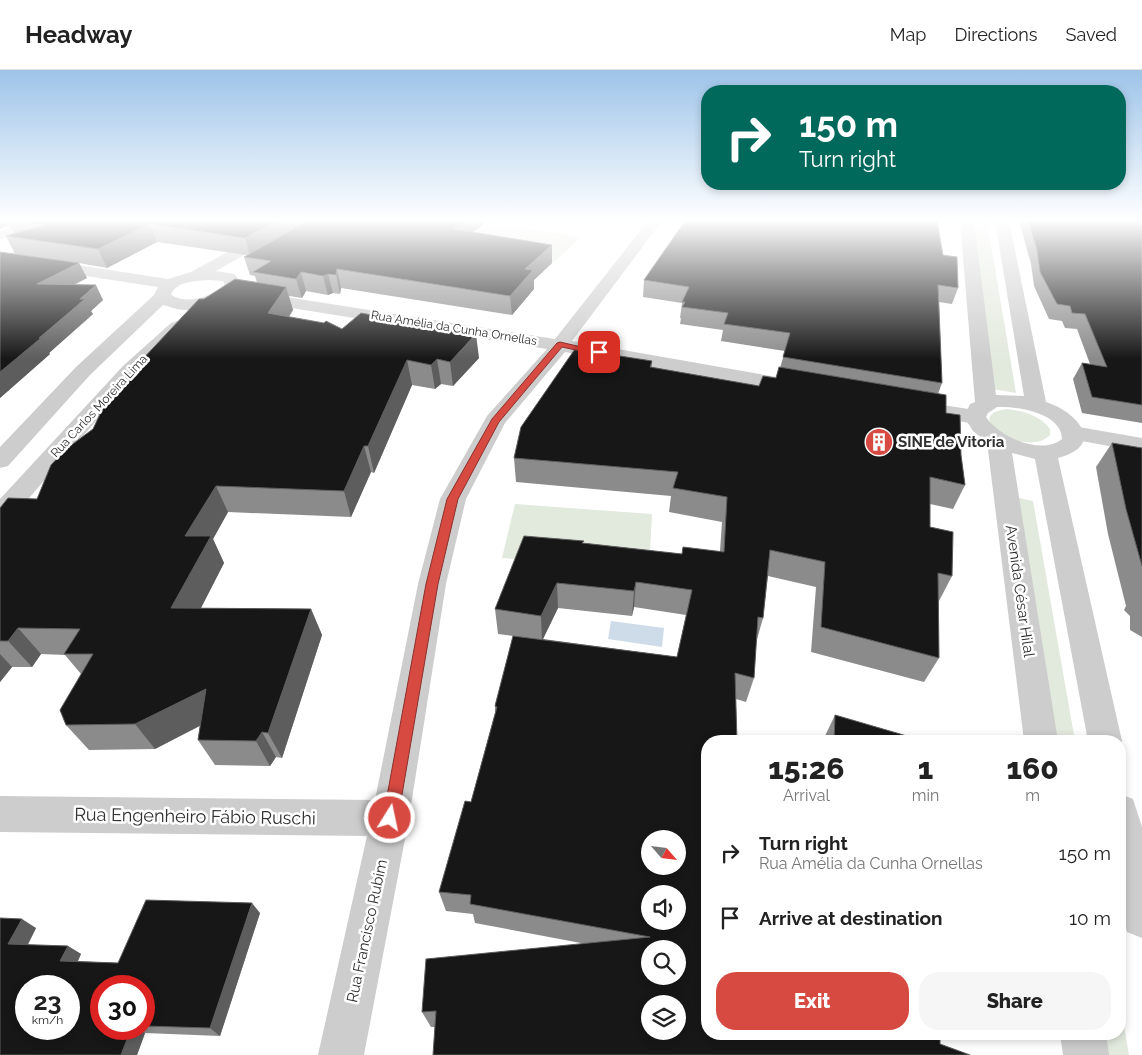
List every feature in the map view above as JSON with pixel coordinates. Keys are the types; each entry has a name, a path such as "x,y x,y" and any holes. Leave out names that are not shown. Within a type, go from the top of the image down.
{"street":[{"path":"47,267 166,290"},
{"path":"0,461 84,372 166,290 213,267"},
{"name":"Rua Francisco Rubim","path":"342,1055 390,818 432,584 453,499 495,421 560,344 619,267"},
{"path":"970,267 984,431 1013,447 1044,452 1062,450 1068,447 1072,443 1073,433"},
{"path":"1010,267 1036,406"},
{"path":"166,290 166,301 176,304 203,302 228,285 245,268"},
{"name":"Rua Amélia da Cunha Ornellas","path":"197,276 209,274 228,285 821,391"},
{"name":"Rua Carlos Moreira Lima","path":"0,515 130,370 203,302"},
{"path":"84,372 130,370"},
{"path":"888,402 981,410 1009,401 1036,406 1063,420 1073,433 1142,446"},
{"name":"Avenida César Hilal","path":"998,440 1040,735"},
{"path":"1044,452 1104,735"},
{"name":"Rua Engenheiro Fábio Ruschi","path":"0,814 390,818"},
{"path":"1126,841 1142,917"},
{"path":"1084,1040 1086,1055"}],"shaded area":[{"path":"978,267 995,267 1016,393 993,389"},
{"path":"1006,409 1036,417 1050,429 1050,435 1044,440 1035,442 1026,442 1007,437 993,426 989,419 994,413"},
{"path":"1010,496 1033,501 1074,735 1044,735"},
{"path":"515,504 652,514 649,570 502,558"},
{"path":"1126,1037 1129,1055 1091,1055 1089,1040 1126,1040"}],"water":[{"path":"611,621 664,628 662,647 608,639"}],"building":[{"path":"0,267 71,267 37,284 96,285 80,299 85,299 0,372"},
{"path":"261,267 527,267 525,269 533,270 510,296 337,269 336,275 328,274 323,276 301,272 296,279 253,272"},
{"path":"653,267 957,267 958,288 938,285 942,383 783,357 790,333 724,324 728,313 682,307 685,302 682,302 689,287 644,280"},
{"path":"1039,267 1142,267 1142,405 1092,397 1082,363 1107,367 1085,314 1072,313 1070,306 1057,304 1040,272"},
{"path":"235,279 286,287 268,313 324,323 326,321 342,329 361,313 476,334 450,362 437,359 431,365 407,360 368,446 364,446 344,491 216,486 185,536 211,536 171,608 311,609 268,733 262,732 256,741 198,740 206,689 135,724 66,725 60,710 93,654 64,654 80,629 18,628 8,641 0,641 0,508 8,498 37,499 51,465 66,449 93,429 109,395 199,299 204,299"},
{"path":"575,349 652,361 650,367 759,386 763,376 776,378 779,367 946,395 946,413 960,415 961,455 965,485 930,477 930,527 953,532 952,576 938,573 939,658 821,627 825,562 770,550 763,618 758,617 754,678 735,673 737,735 701,735 701,1040 940,1040 940,1044 970,1055 433,1055 436,1011 422,1012 426,959 650,937 470,904 471,895 439,892 465,801 471,802 497,707 495,706 513,636 677,657 692,590 636,582 634,591 557,583 541,616 495,609 524,536 584,541 582,543 682,554 683,547 724,552 727,497 673,488 678,472 514,458 521,427"},
{"path":"1112,443 1142,448 1142,566 1126,509"},
{"path":"835,715 903,735 834,735"},
{"path":"146,900 252,903 210,1028 155,1026 155,975 90,975 90,1040 127,1040 121,1055 0,1055 0,918 22,919 8,944 68,946 60,961 118,963"}],"place":[{"name":"SINE de Vitoria","path":"879,442"}],"route":[{"path":"390,818 432,584 453,499 495,421 560,344 599,352"}]}
